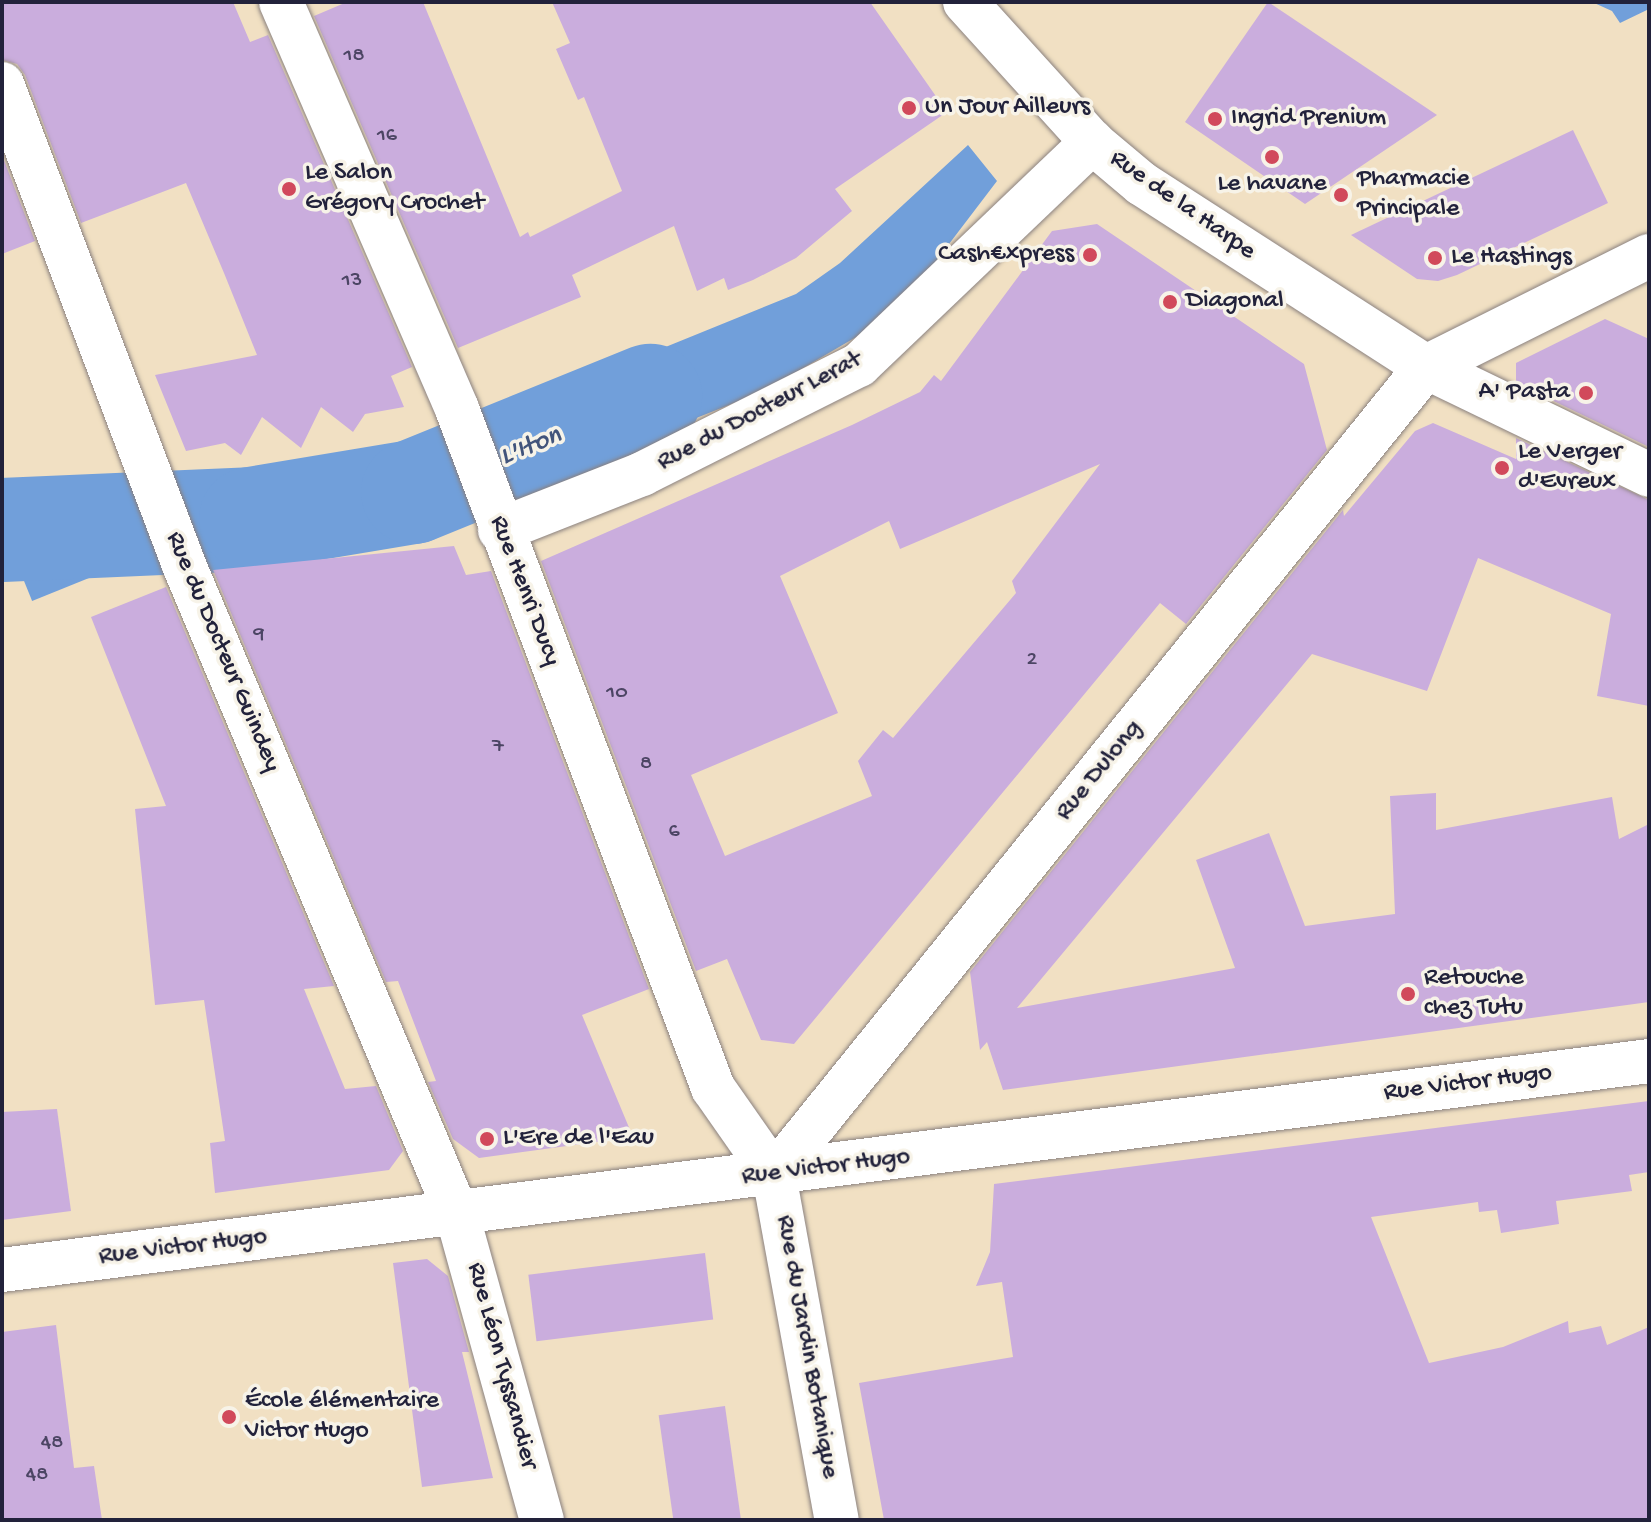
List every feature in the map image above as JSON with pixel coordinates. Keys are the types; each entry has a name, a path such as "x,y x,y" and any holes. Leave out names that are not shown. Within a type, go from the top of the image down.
{"street":[{"name":"Rue Henri Ducy","path":"281,2 457,409 500,530 713,1088 774,1175"},
{"name":"Rue de la Harpe","path":"965,2 1092,142 1142,184 1426,367 1649,475"},
{"name":"Rue du Docteur Guindey","path":"2,84 184,565 457,1214"},
{"name":"Rue du Docteur Lerat","path":"500,530 642,474 859,365 1092,142"},
{"path":"1426,367 1649,256"},
{"name":"Rue Dulong","path":"774,1175 1426,367"},
{"name":"Rue Victor Hugo","path":"2,1270 774,1175 1649,1061"},
{"name":"Rue du Jardin Botanique","path":"774,1175 837,1520"},
{"name":"Rue Léon Tyssandier","path":"457,1214 542,1520"}],"water":[{"path":"1592,2 1649,2 1649,9 1620,23 1612,11"},
{"path":"968,145 997,181 914,290 863,333 764,391 531,484 503,413 796,294 840,263"},
{"path":"420,446 450,518 223,544 203,495 276,479 275,473"},
{"path":"138,500 158,550 32,601 12,551"}],"building":[{"path":"2,2 233,2 250,42 268,35 412,367 391,376 404,407 365,414 353,432 321,407 301,448 262,417 241,455 225,443 186,451 155,375 257,355 224,273 186,183 81,223 25,75 17,64 2,60"},
{"path":"347,2 423,2 520,237 528,232 530,237 622,191 584,97 578,100 556,49 570,43 552,2 870,2 947,112 835,189 852,211 796,258 753,280 728,290 724,278 697,291 674,226 572,275 581,297 458,348 314,16"},
{"path":"1268,2 1437,115 1305,204 1185,122"},
{"path":"1573,130 1608,203 1457,275 1438,281 1417,279 1351,235"},
{"path":"2,155 35,241 2,254"},
{"path":"1097,224 1304,364 1327,450 1186,624 1160,603 794,1044 761,1040 727,959 696,971 541,561 852,425 920,392 934,375 941,381 1052,231","holes":["1100,464 1012,581 1016,593 893,738 883,730 858,761 872,796 725,856 691,775 838,713 780,576 889,521 900,549"]},
{"path":"1605,319 1649,339 1649,447 1516,383 1516,363"},
{"path":"1433,423 1516,459 1516,438 1649,500 1649,706 1597,696 1611,614 1478,558 1427,691 1312,654 1017,1008 1235,968 1196,860 1269,833 1305,926 1395,914 1390,796 1436,793 1436,830 1612,797 1619,839 1649,824 1649,1002 1003,1090 987,1042 980,1050 970,972 1343,510 1344,516 1415,431"},
{"path":"454,546 466,575 491,571 649,989 582,1015 633,1137 479,1158 453,1139 428,1082 436,1081 398,981 386,982 213,570"},
{"path":"166,587 334,986 304,989 345,1089 376,1086 403,1151 389,1170 215,1193 210,1143 225,1141 204,1000 155,1005 135,809 166,806 91,617"},
{"path":"1649,1101 1649,1172 1629,1175 1632,1191 1556,1201 1559,1224 1501,1233 1497,1210 1479,1212 1478,1202 1371,1217 1429,1363 1503,1347 1568,1321 1569,1333 1601,1326 1607,1345 1649,1327 1649,1520 884,1520 859,1383 1013,1357 1002,1282 976,1286 990,1252 994,1184"},
{"path":"57,1109 71,1211 2,1220 2,1112"},
{"path":"705,1253 713,1320 536,1341 528,1275"},
{"path":"427,1259 448,1276 469,1352 462,1352 493,1478 422,1487 393,1263"},
{"path":"56,1325 74,1468 94,1466 102,1520 2,1520 2,1332"},
{"path":"725,1406 741,1520 673,1520 659,1415"}],"waterway":[{"name":"L'Iton","path":"2,530 251,519 413,492 650,396"}],"place":[{"name":"Un Jour Ailleurs","path":"909,108"},
{"name":"Ingrid Prenium","path":"1215,119"},
{"name":"Le havane","path":"1272,157"},
{"name":"Le Salon Grégory Crochet","path":"289,189"},
{"name":"Pharmacie Principale","path":"1341,195"},
{"name":"Cash€xpress","path":"1090,255"},
{"name":"Le Hastings","path":"1435,258"},
{"name":"Diagonal","path":"1170,302"},
{"name":"A' Pasta","path":"1586,393"},
{"name":"Le Verger d'Evreux","path":"1502,468"},
{"name":"Retouche chez Tutu","path":"1408,994"},
{"name":"L'Ere de l'Eau","path":"487,1139"},
{"name":"École élémentaire Victor Hugo","path":"229,1417"}]}
